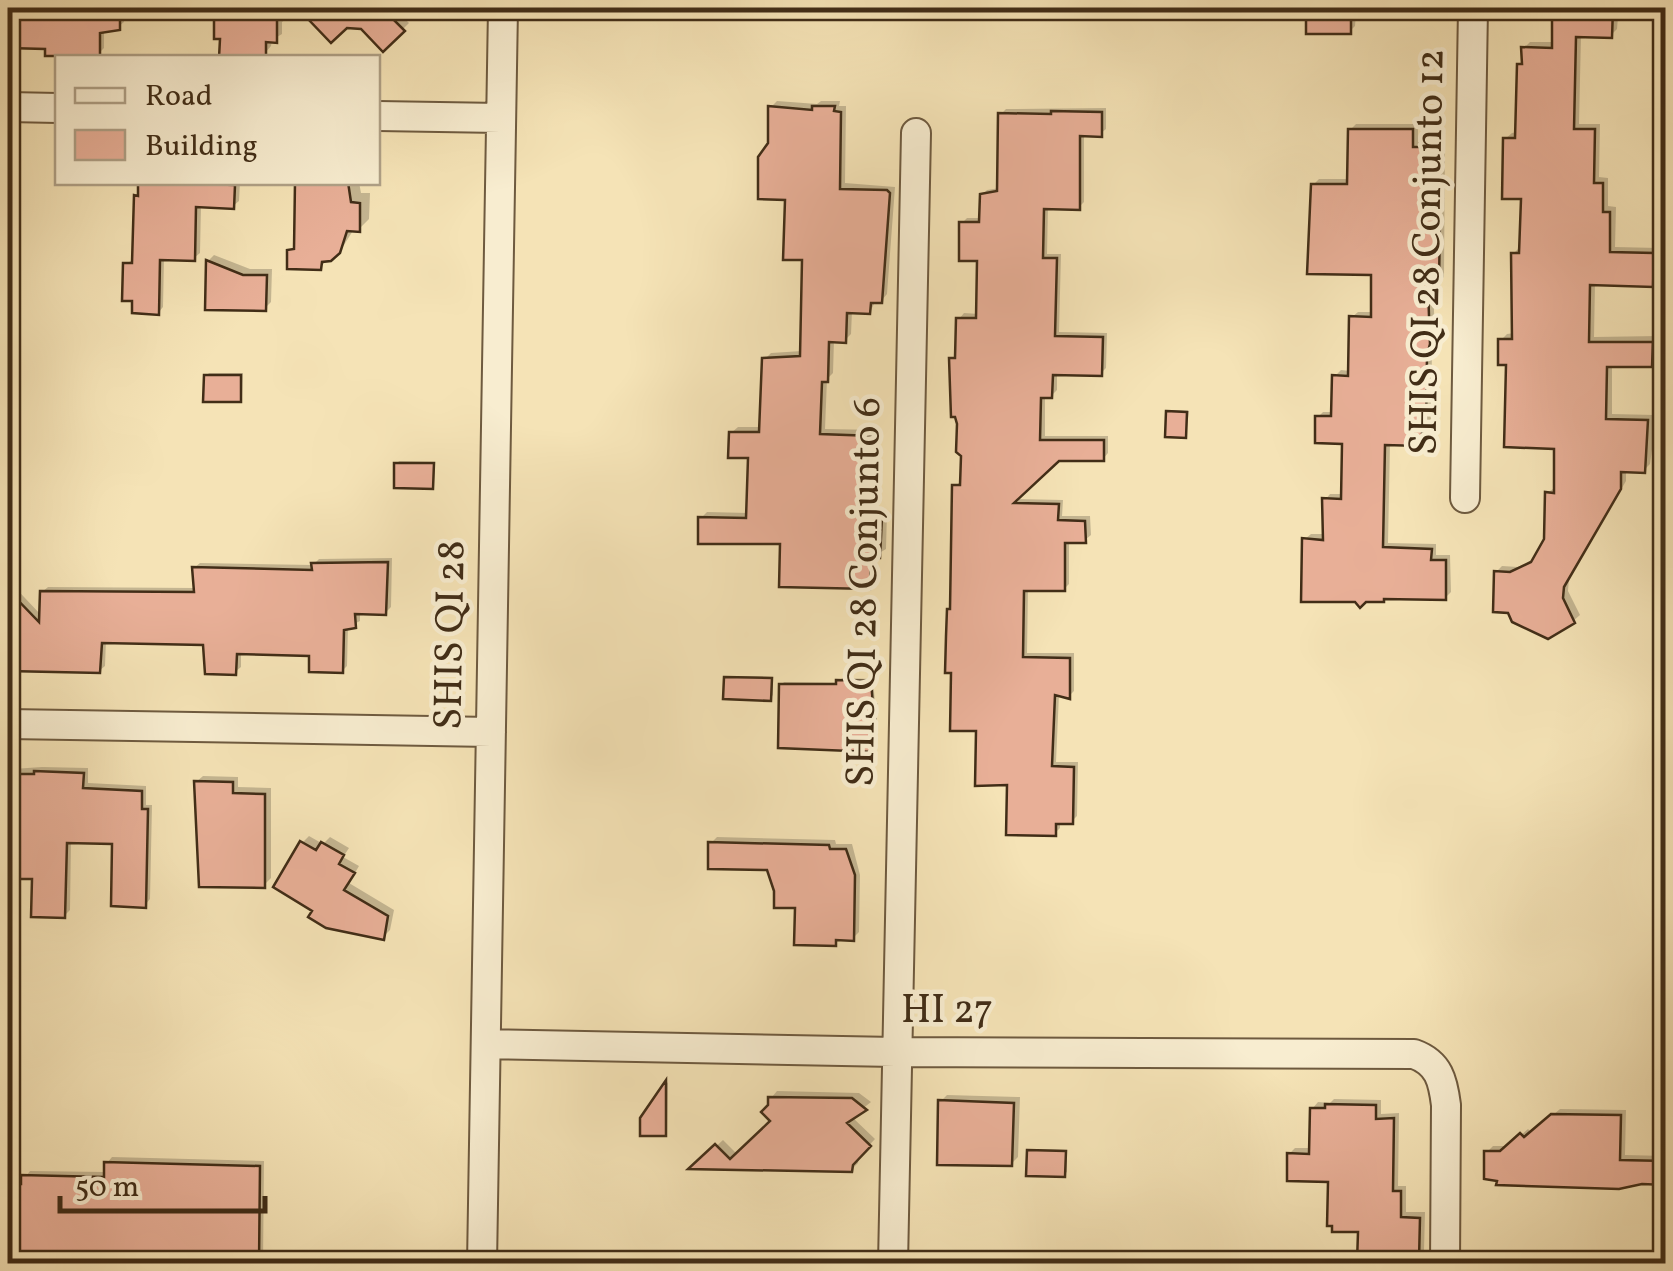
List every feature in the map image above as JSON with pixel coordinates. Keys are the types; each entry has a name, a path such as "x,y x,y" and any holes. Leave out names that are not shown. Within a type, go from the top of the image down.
{"street":[{"name":"SHIS QI 28","path":"482,1264 502,8"},
{"name":"SHIS QI 28 Conjunto 12","path":"1465,498 1474,8"},
{"path":"8,107 55,108"},
{"path":"380,116 500,118"},
{"name":"SHIS QI 28 Conjunto 6","path":"892,1264 916,133"},
{"path":"8,724 491,732"},
{"name":"HI 27","path":"486,1044 896,1052 1407,1052 1430,1062 1443,1084 1445,1264"}],"building":[{"path":"8,8 120,8 120,30 100,33 100,55 45,56 45,49 8,48"},
{"path":"214,8 277,8 277,43 266,42 266,55 219,55 220,39 214,39"},
{"path":"297,8 382,8 405,31 383,52 361,29 347,28 331,43 308,19 311,17 297,13"},
{"path":"1309,8 1351,8 1351,34 1306,34"},
{"path":"1552,8 1613,8 1612,38 1576,37 1574,129 1595,129 1594,183 1603,183 1603,212 1610,212 1610,252 1654,253 1653,287 1590,285 1589,342 1653,342 1652,367 1607,367 1606,419 1648,420 1645,473 1621,472 1621,489 1564,587 1563,598 1575,623 1548,639 1512,622 1508,613 1493,612 1494,571 1510,572 1531,562 1544,539 1545,492 1554,493 1554,449 1504,447 1506,365 1498,365 1498,339 1512,339 1511,253 1519,253 1521,199 1502,199 1503,138 1515,138 1521,47 1552,48"},
{"path":"768,106 812,110 812,106 835,106 834,111 841,112 840,189 890,193 882,303 871,303 870,314 847,313 846,343 829,342 828,382 822,382 820,434 874,436 874,467 866,467 865,516 882,517 880,558 871,558 870,589 779,587 780,544 698,544 698,517 746,518 748,458 728,458 729,432 759,432 762,358 800,356 802,260 783,260 785,200 758,199 758,157 768,143"},
{"path":"1102,112 1102,137 1080,136 1080,210 1044,209 1043,258 1057,258 1055,336 1103,337 1102,376 1053,375 1052,398 1041,398 1040,440 1104,440 1104,461 1059,461 1014,503 1059,504 1058,520 1085,521 1086,543 1065,543 1065,591 1024,591 1023,657 1070,658 1070,699 1055,695 1052,766 1074,767 1073,824 1056,824 1056,836 1006,835 1007,785 975,786 976,731 950,731 951,673 945,673 947,609 952,485 960,485 961,456 956,452 957,424 955,417 951,417 949,358 955,358 956,318 976,318 977,261 959,261 959,222 979,222 980,194 997,191 998,113"},
{"path":"1348,129 1413,129 1413,147 1441,147 1439,285 1428,287 1426,432 1422,432 1422,446 1385,445 1383,547 1432,549 1431,560 1446,560 1446,600 1384,599 1366,602 1360,608 1355,602 1301,602 1302,538 1323,540 1322,498 1341,499 1342,444 1315,443 1315,416 1331,416 1332,375 1348,376 1349,316 1371,317 1371,275 1307,274 1311,184 1347,184"},
{"path":"138,185 235,185 234,209 196,207 195,261 160,260 159,315 132,313 132,301 122,301 123,263 132,263 134,195 138,196"},
{"path":"295,185 348,185 351,202 360,203 360,232 347,231 340,253 331,261 322,262 321,270 287,269 287,250 294,249"},
{"path":"206,260 243,275 267,275 266,311 205,310"},
{"path":"204,375 241,375 241,402 203,402"},
{"path":"1166,411 1187,412 1186,438 1165,437"},
{"path":"394,463 434,463 433,489 394,488"},
{"path":"388,562 386,615 355,614 356,628 344,630 343,673 309,672 309,656 237,654 236,675 205,674 203,645 102,643 100,673 8,671 8,590 39,622 40,591 194,592 192,567 312,570 311,563"},
{"path":"724,677 772,678 771,701 723,699"},
{"path":"836,680 871,681 876,705 874,752 778,748 779,684 836,684"},
{"path":"84,773 83,788 142,791 142,809 148,809 146,908 111,906 112,844 67,843 65,918 31,917 32,879 8,879 8,774"},
{"path":"194,781 233,782 233,793 265,794 265,888 199,887"},
{"path":"300,841 316,850 321,842 344,855 339,864 355,873 344,890 388,916 384,940 326,928 308,917 312,911 273,887"},
{"path":"708,842 829,845 830,849 846,849 855,875 854,941 836,940 836,946 794,945 795,908 774,908 774,891 767,870 708,869"},
{"path":"666,1080 666,1136 640,1136 640,1118"},
{"path":"768,1097 852,1098 867,1110 847,1123 871,1146 853,1165 852,1172 688,1169 715,1144 730,1159 770,1121 761,1112 768,1105"},
{"path":"938,1100 1014,1103 1012,1166 937,1165"},
{"path":"1325,1104 1376,1105 1376,1119 1394,1118 1393,1191 1401,1191 1401,1217 1420,1218 1419,1260 1357,1262 1358,1232 1332,1232 1332,1226 1327,1226 1328,1182 1287,1181 1287,1153 1309,1154 1310,1108 1325,1108"},
{"path":"1551,1114 1621,1115 1620,1160 1666,1161 1666,1185 1642,1184 1619,1189 1496,1185 1497,1181 1484,1179 1484,1151 1500,1151"},
{"path":"1027,1150 1066,1151 1065,1177 1026,1176"},
{"path":"104,1162 260,1166 259,1264 8,1264 8,1184 21,1184 21,1175 104,1177"}]}
